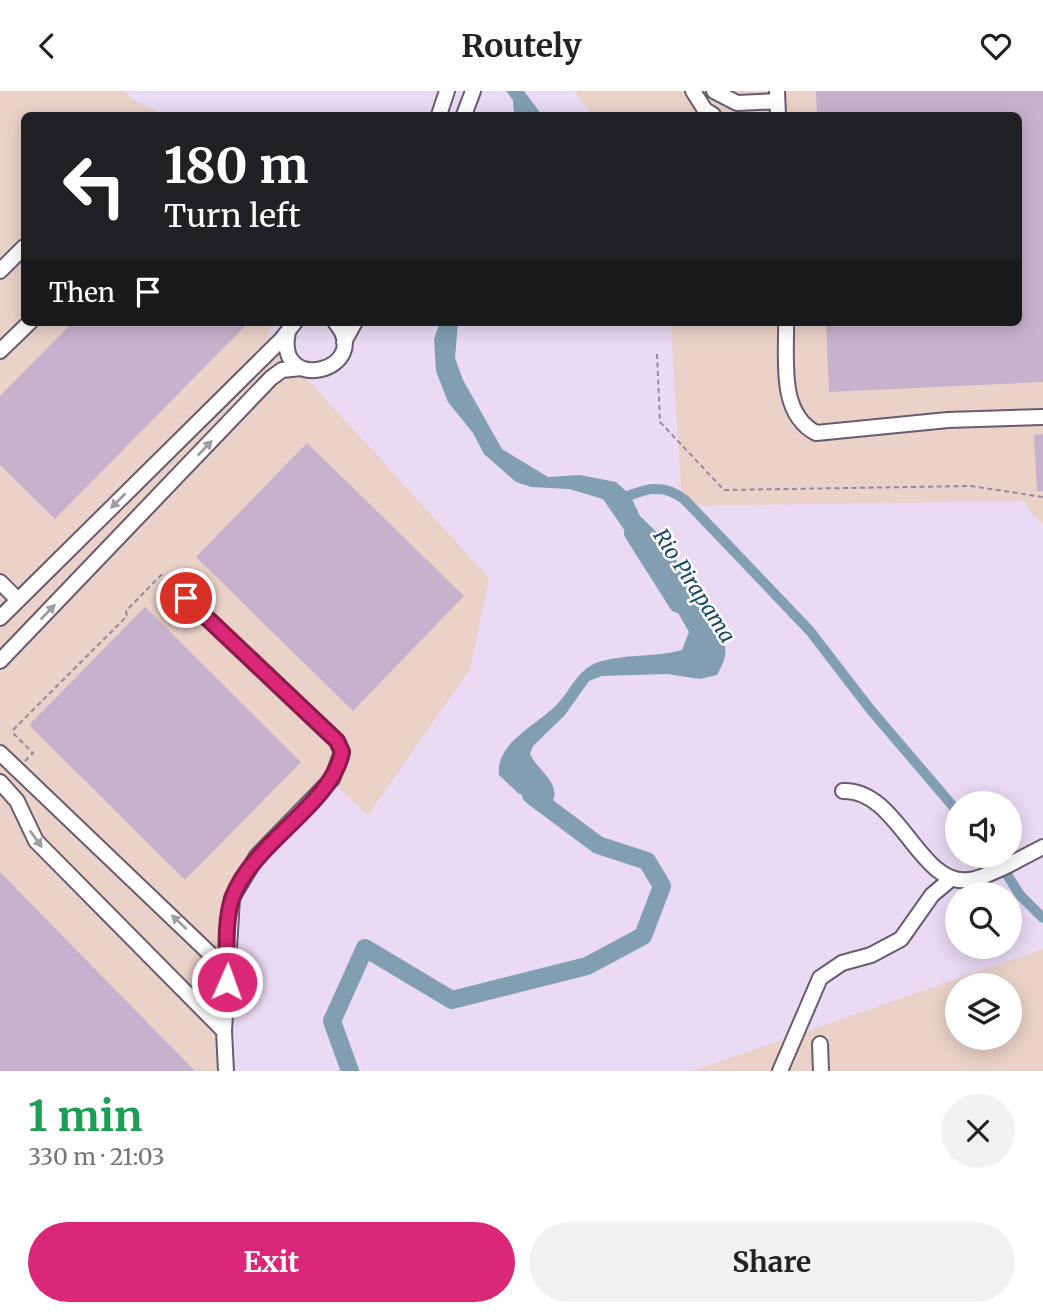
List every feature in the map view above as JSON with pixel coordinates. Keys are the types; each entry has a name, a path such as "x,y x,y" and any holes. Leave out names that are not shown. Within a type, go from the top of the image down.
{"street":[{"path":"440,112 447,91"},
{"path":"465,112 473,91"},
{"path":"693,91 701,105 709,112"},
{"path":"714,91 724,99 737,103 777,103"},
{"path":"0,271 21,250"},
{"path":"0,351 26,326"},
{"path":"337,326 344,342"},
{"path":"0,661 271,378 282,370 301,368 318,372 334,365 340,358 344,342 353,326"},
{"path":"786,326 789,397 794,415 816,433 948,420 1043,417"},
{"path":"292,327 290,356 301,368"},
{"path":"0,618 292,327"},
{"path":"0,582 18,600"},
{"path":"186,598 337,741 342,752 332,779 257,856 232,898 224,1031 226,1071"},
{"path":"0,753 227,970"},
{"path":"0,782 18,801 36,841 224,1031"},
{"path":"844,791 859,793 876,801 942,873 951,879 969,880 1043,848"},
{"path":"780,1071 820,978 842,963 871,954 901,939 932,895 951,879"},
{"path":"820,1044 821,1071"}],"path":[{"path":"657,354 660,422 724,490 971,486 1043,497"},
{"path":"17,768 33,753 13,733 14,729 127,616 126,611 161,575 173,587 163,598 174,610 186,598"}],"shaded area":[{"path":"0,91 124,91 133,100 159,112 21,112 21,326 272,326 267,335 489,578 470,669 368,815 335,785 258,864 237,900 232,1071 0,1071"},
{"path":"575,91 1043,91 1043,523 1032,514 1024,501 682,506 671,326 1022,326 1022,112 589,112"},
{"path":"1043,949 1043,1071 692,1071 945,983 945,1050 1022,1050 1022,973 974,973 1014,959 1022,959 1022,956"}],"water":[{"path":"506,91 524,91 540,112 514,112 513,100"},
{"path":"439,326 458,326 455,358 463,380 502,449 548,477 580,475 616,482 630,495 640,516 669,544 681,571 695,577 703,606 725,647 723,664 717,675 700,679 667,674 602,676 589,681 565,715 533,746 530,754 553,786 553,800 549,808 518,793 499,775 504,752 512,742 551,710 590,666 617,658 682,650 689,632 666,592 657,560 636,547 603,499 569,489 531,487 516,482 484,454 473,433 448,402 436,371 434,339"}],"building":[{"path":"816,91 1043,91 1043,382 829,392 826,326 1022,326 1022,112 817,112"},
{"path":"69,326 245,326 55,519 0,465 0,396"},
{"path":"1043,434 1043,491 1037,491 1034,435"},
{"path":"307,443 464,596 353,711 196,557"},
{"path":"145,607 301,762 185,880 29,725"},
{"path":"0,872 195,1071 0,1071"}],"waterway":[{"path":"618,500 652,489 668,491 685,500 810,631 870,709 945,797"},
{"name":"Rio Pirapama","path":"633,533 678,604"},
{"name":"Rio Pirapama","path":"350,1071 332,1021 365,948 452,1000 587,966 643,936 662,886 647,861 598,845 531,795"},
{"path":"1003,868 1020,895 1043,918"}],"route":[{"path":"186,598 337,741 342,752 339,768 332,779 257,856 232,898 227,982"}]}
